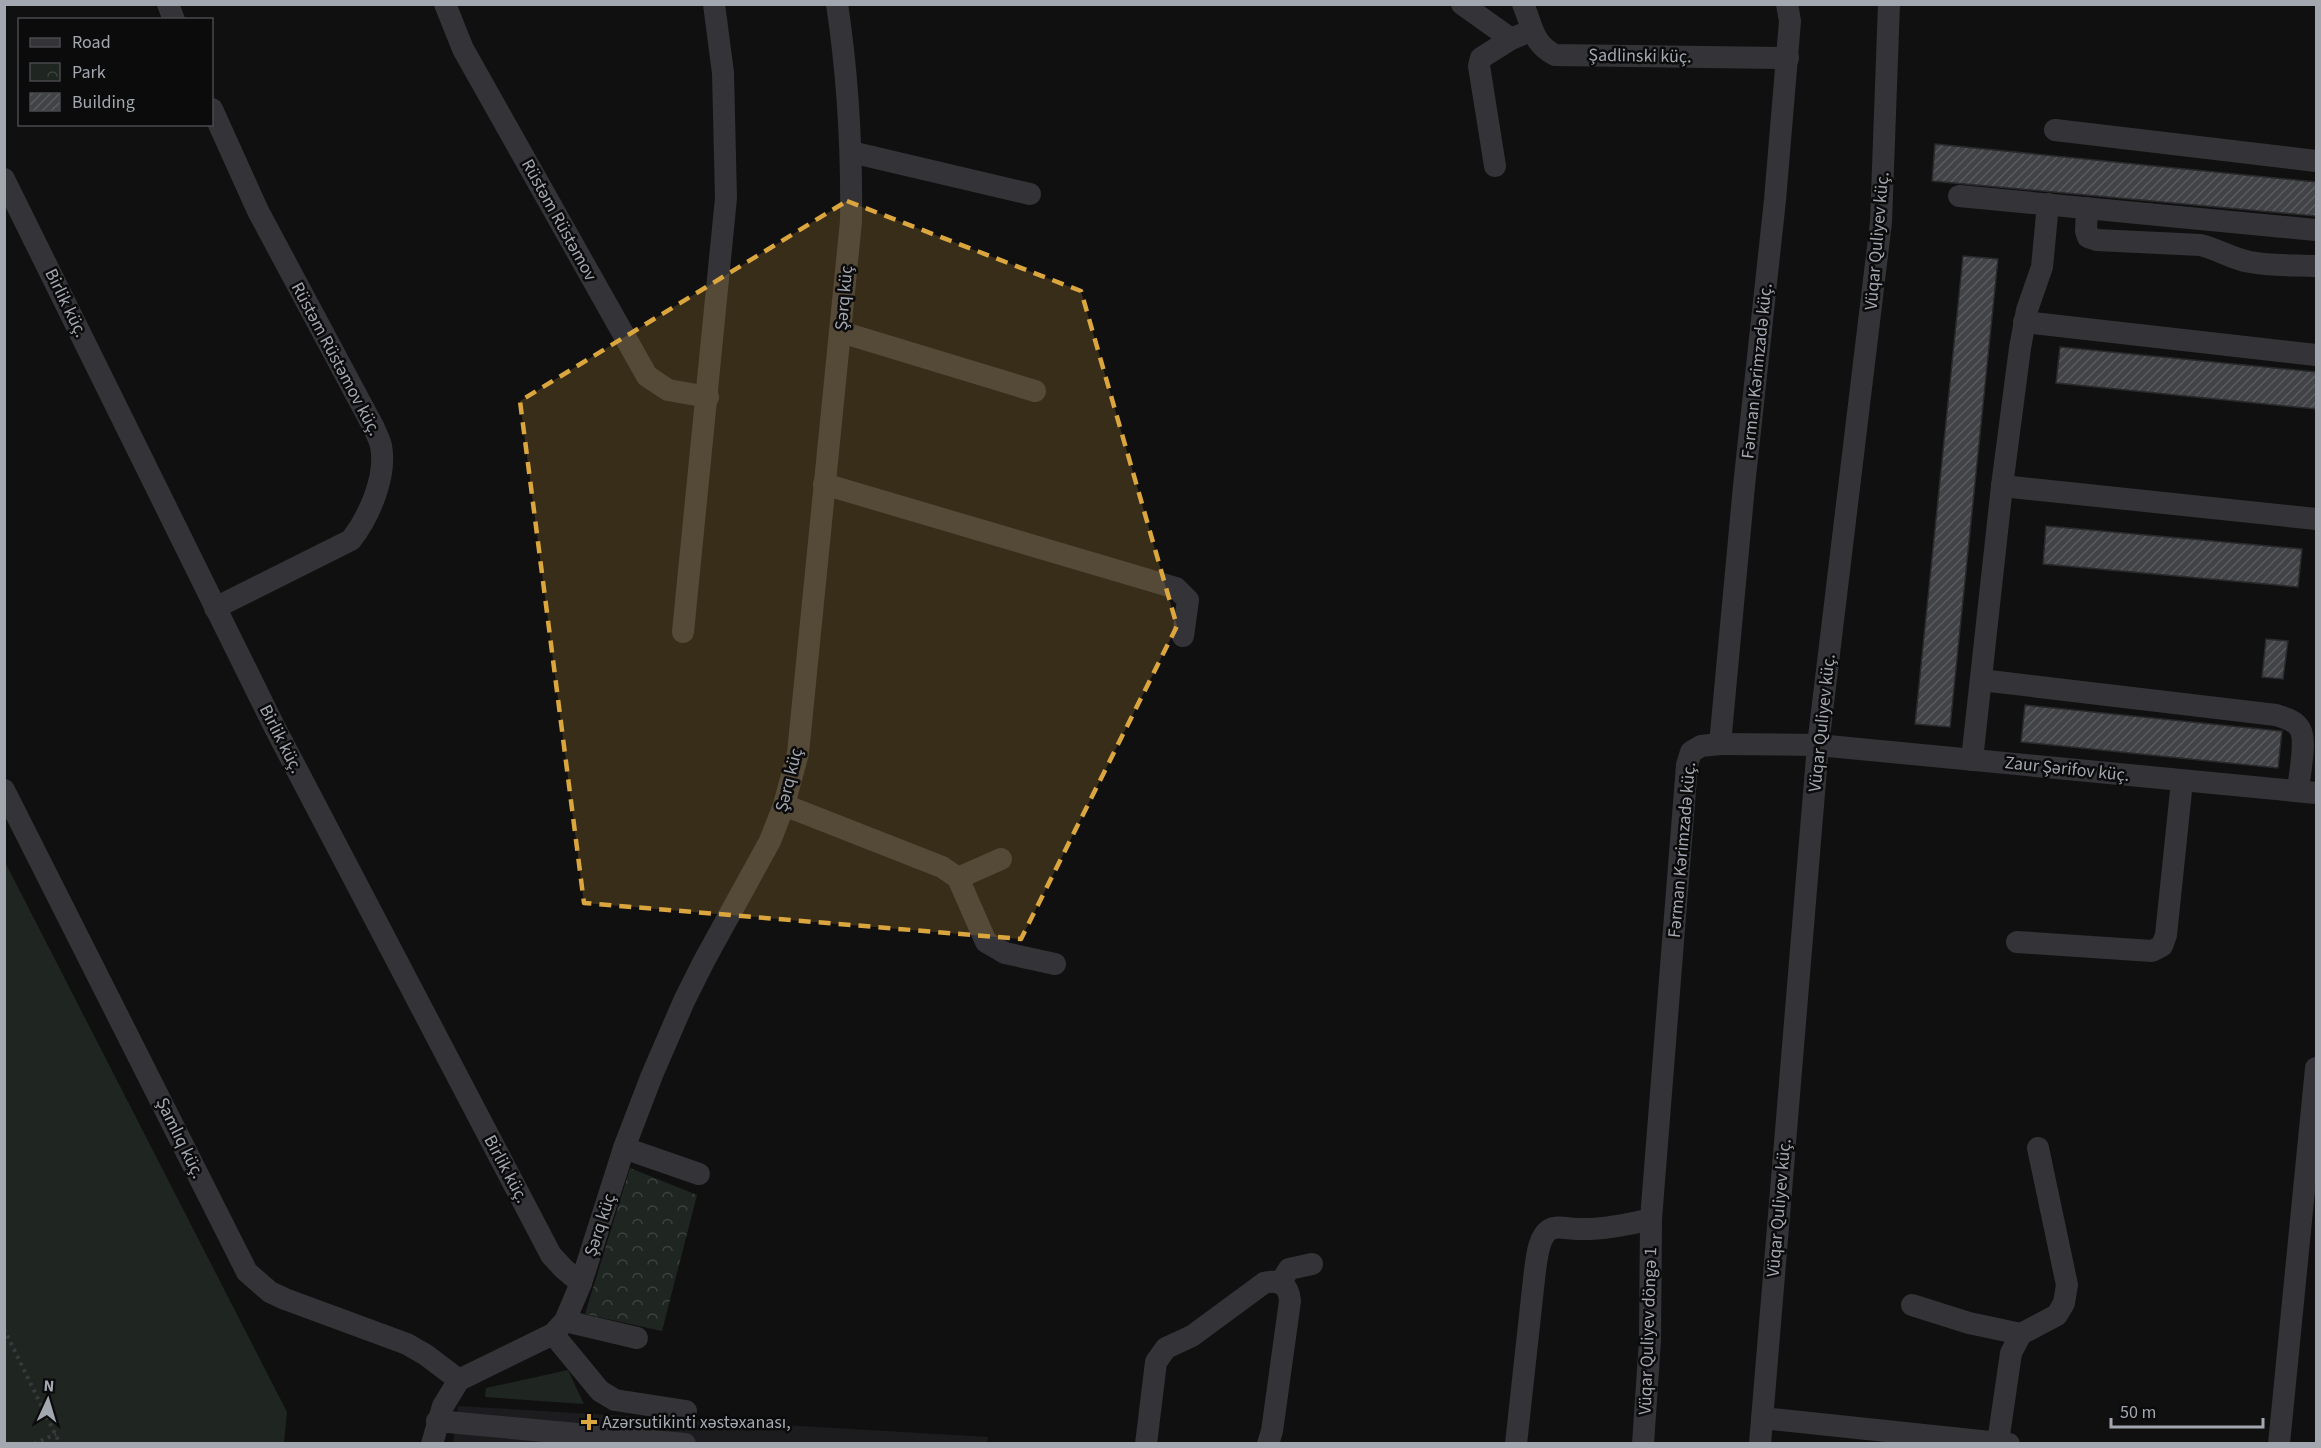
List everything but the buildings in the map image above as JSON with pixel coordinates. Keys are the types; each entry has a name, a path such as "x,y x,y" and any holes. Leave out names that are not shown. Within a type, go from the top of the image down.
{"street":[{"name":"Rüstəm Rüstəmov","path":"445,4 463,49 647,376 668,390 708,397"},
{"path":"683,632 726,198 723,73 714,4"},
{"name":"Şərq küç","path":"559,1328 581,1283 624,1148 684,1001 770,841 784,806 798,753 851,221 852,152 845,58 837,4"},
{"path":"1462,4 1511,39"},
{"name":"Şadlinski küç.","path":"1523,4 1532,31 1543,48 1555,55 1788,58"},
{"name":"Fərman Kərimzadə küç.","path":"1652,1219 1687,765 1691,752 1701,746 1720,744 1788,58 1790,21 1787,4"},
{"name":"Vüqar Quliyev küç.","path":"1760,1443 1818,745 1881,222 1889,4"},
{"path":"1495,165 1479,66 1481,58 1511,39 1532,31"},
{"name":"Rüstəm Rüstəmov küç.","path":"213,111 258,211 374,428 381,445 382,469 365,523 351,540 215,608"},
{"path":"2055,130 2316,161"},
{"path":"852,152 1030,194"},
{"name":"Birlik küç.","path":"4,179 275,728 551,1255 581,1283"},
{"path":"1959,196 2316,230"},
{"path":"1971,759 2001,486 2024,322 2042,267 2048,204"},
{"path":"2087,208 2086,231 2088,237 2097,240 2200,245 2216,248 2238,260 2316,266"},
{"path":"2024,322 2316,355"},
{"path":"841,332 1035,391"},
{"path":"824,484 1176,588 1188,600 1183,636"},
{"path":"2001,486 2316,519"},
{"path":"1981,680 2264,713 2290,719 2300,729 2303,739 2307,792"},
{"name":"Zaur Şərifov küç.","path":"1720,744 1818,745 2307,792"},
{"path":"2017,942 2152,951 2162,946 2166,934 2182,781"},
{"name":"Şamlıq küç.","path":"4,790 247,1272 262,1286 285,1299 407,1344 459,1380"},
{"path":"784,806 942,867 958,878 986,942 1005,954 1055,964"},
{"path":"958,878 1001,859"},
{"path":"2279,1443 2316,1068"},
{"path":"624,1148 699,1174"},
{"path":"1762,1418 2003,1443 2007,1369 2011,1353 2021,1334 2057,1315 2064,1303 2067,1285 2038,1148"},
{"path":"1516,1443 1535,1270 1542,1238 1551,1228 1592,1229 1625,1226 1652,1219"},
{"name":"Vüqar Quliyev döngə 1","path":"1643,1443 1650,1340 1652,1219"},
{"path":"1281,1282 1289,1269 1312,1264"},
{"path":"1146,1443 1156,1362 1159,1355 1166,1348 1192,1336 1220,1317 1264,1283 1273,1281 1281,1282 1286,1286 1290,1301 1272,1431 1268,1443"},
{"path":"1912,1305 1969,1323 2021,1334"},
{"path":"559,1328 600,1391 615,1400 686,1411"},
{"path":"432,1443 437,1421 449,1393 459,1380 559,1328 637,1338"},
{"path":"437,1421 685,1443"}],"path":[{"path":"4,1329 60,1443"},
{"path":"34,1443 56,1434"}],"highlighted area":[{"path":"847,201 1081,291 1177,626 1021,939 584,903 520,401"}],"shaded area":[{"name":"Azərsutikinti xəstəxanası,","path":"458,1406 988,1437 987,1444 453,1444"}],"green space":[{"path":"5,862 287,1412 284,1443 5,1443"},
{"path":"630,1168 697,1195 662,1331 585,1314"},
{"path":"568,1370 584,1404 485,1397 486,1388"}],"place":[{"name":"Azərsutikinti xəstəxanası,","path":"589,1422"}]}
